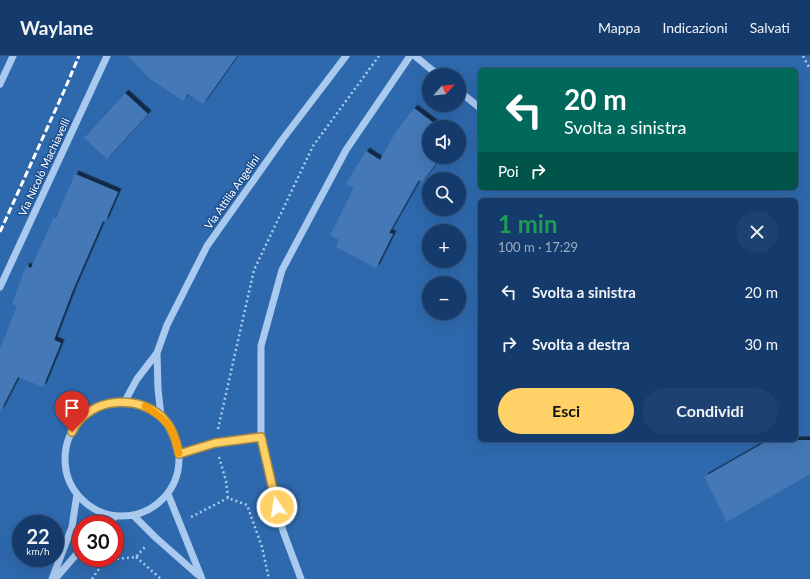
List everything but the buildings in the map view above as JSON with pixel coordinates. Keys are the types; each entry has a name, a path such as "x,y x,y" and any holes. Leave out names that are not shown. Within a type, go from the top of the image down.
{"street":[{"path":"0,84 13,56"},
{"name":"Via Nicolò Machiavelli","path":"0,287 107,56"},
{"name":"Via Attilia Angelini","path":"125,401 137,379 157,353 167,325 207,246 282,140 346,56"},
{"path":"301,579 283,531 261,437 261,346 282,270 346,150 410,56"},
{"path":"415,56 430,68"},
{"path":"466,97 478,106"},
{"name":"Via Attilia Angelini","path":"157,353 158,389 161,416"},
{"path":"112,515 101,512 88,504 77,494 69,480 65,464 66,448 72,432 81,419 94,409 109,403 125,401 144,406 161,416 170,427 176,440 179,454 179,468 175,482 168,494 158,504 146,511 133,515 124,516"},
{"path":"179,454 215,443 261,437"},
{"path":"53,579 72,527 77,494"},
{"path":"168,494 201,578"},
{"path":"133,515 201,578"},
{"path":"53,579 72,559"}],"path":[{"path":"802,56 810,69"},
{"path":"92,579 105,560 136,557 162,579"}],"shaded area":[{"path":"0,56 810,56 810,579 0,579"}],"railway":[{"path":"0,232 79,56"}],"slow traffic":[{"path":"145,406 161,416 170,427 176,440 179,453"}],"route":[{"path":"72,432 81,419 94,409 109,403 125,401 144,406 161,416 170,427 176,440 179,454 215,443 261,437 277,507"}]}
